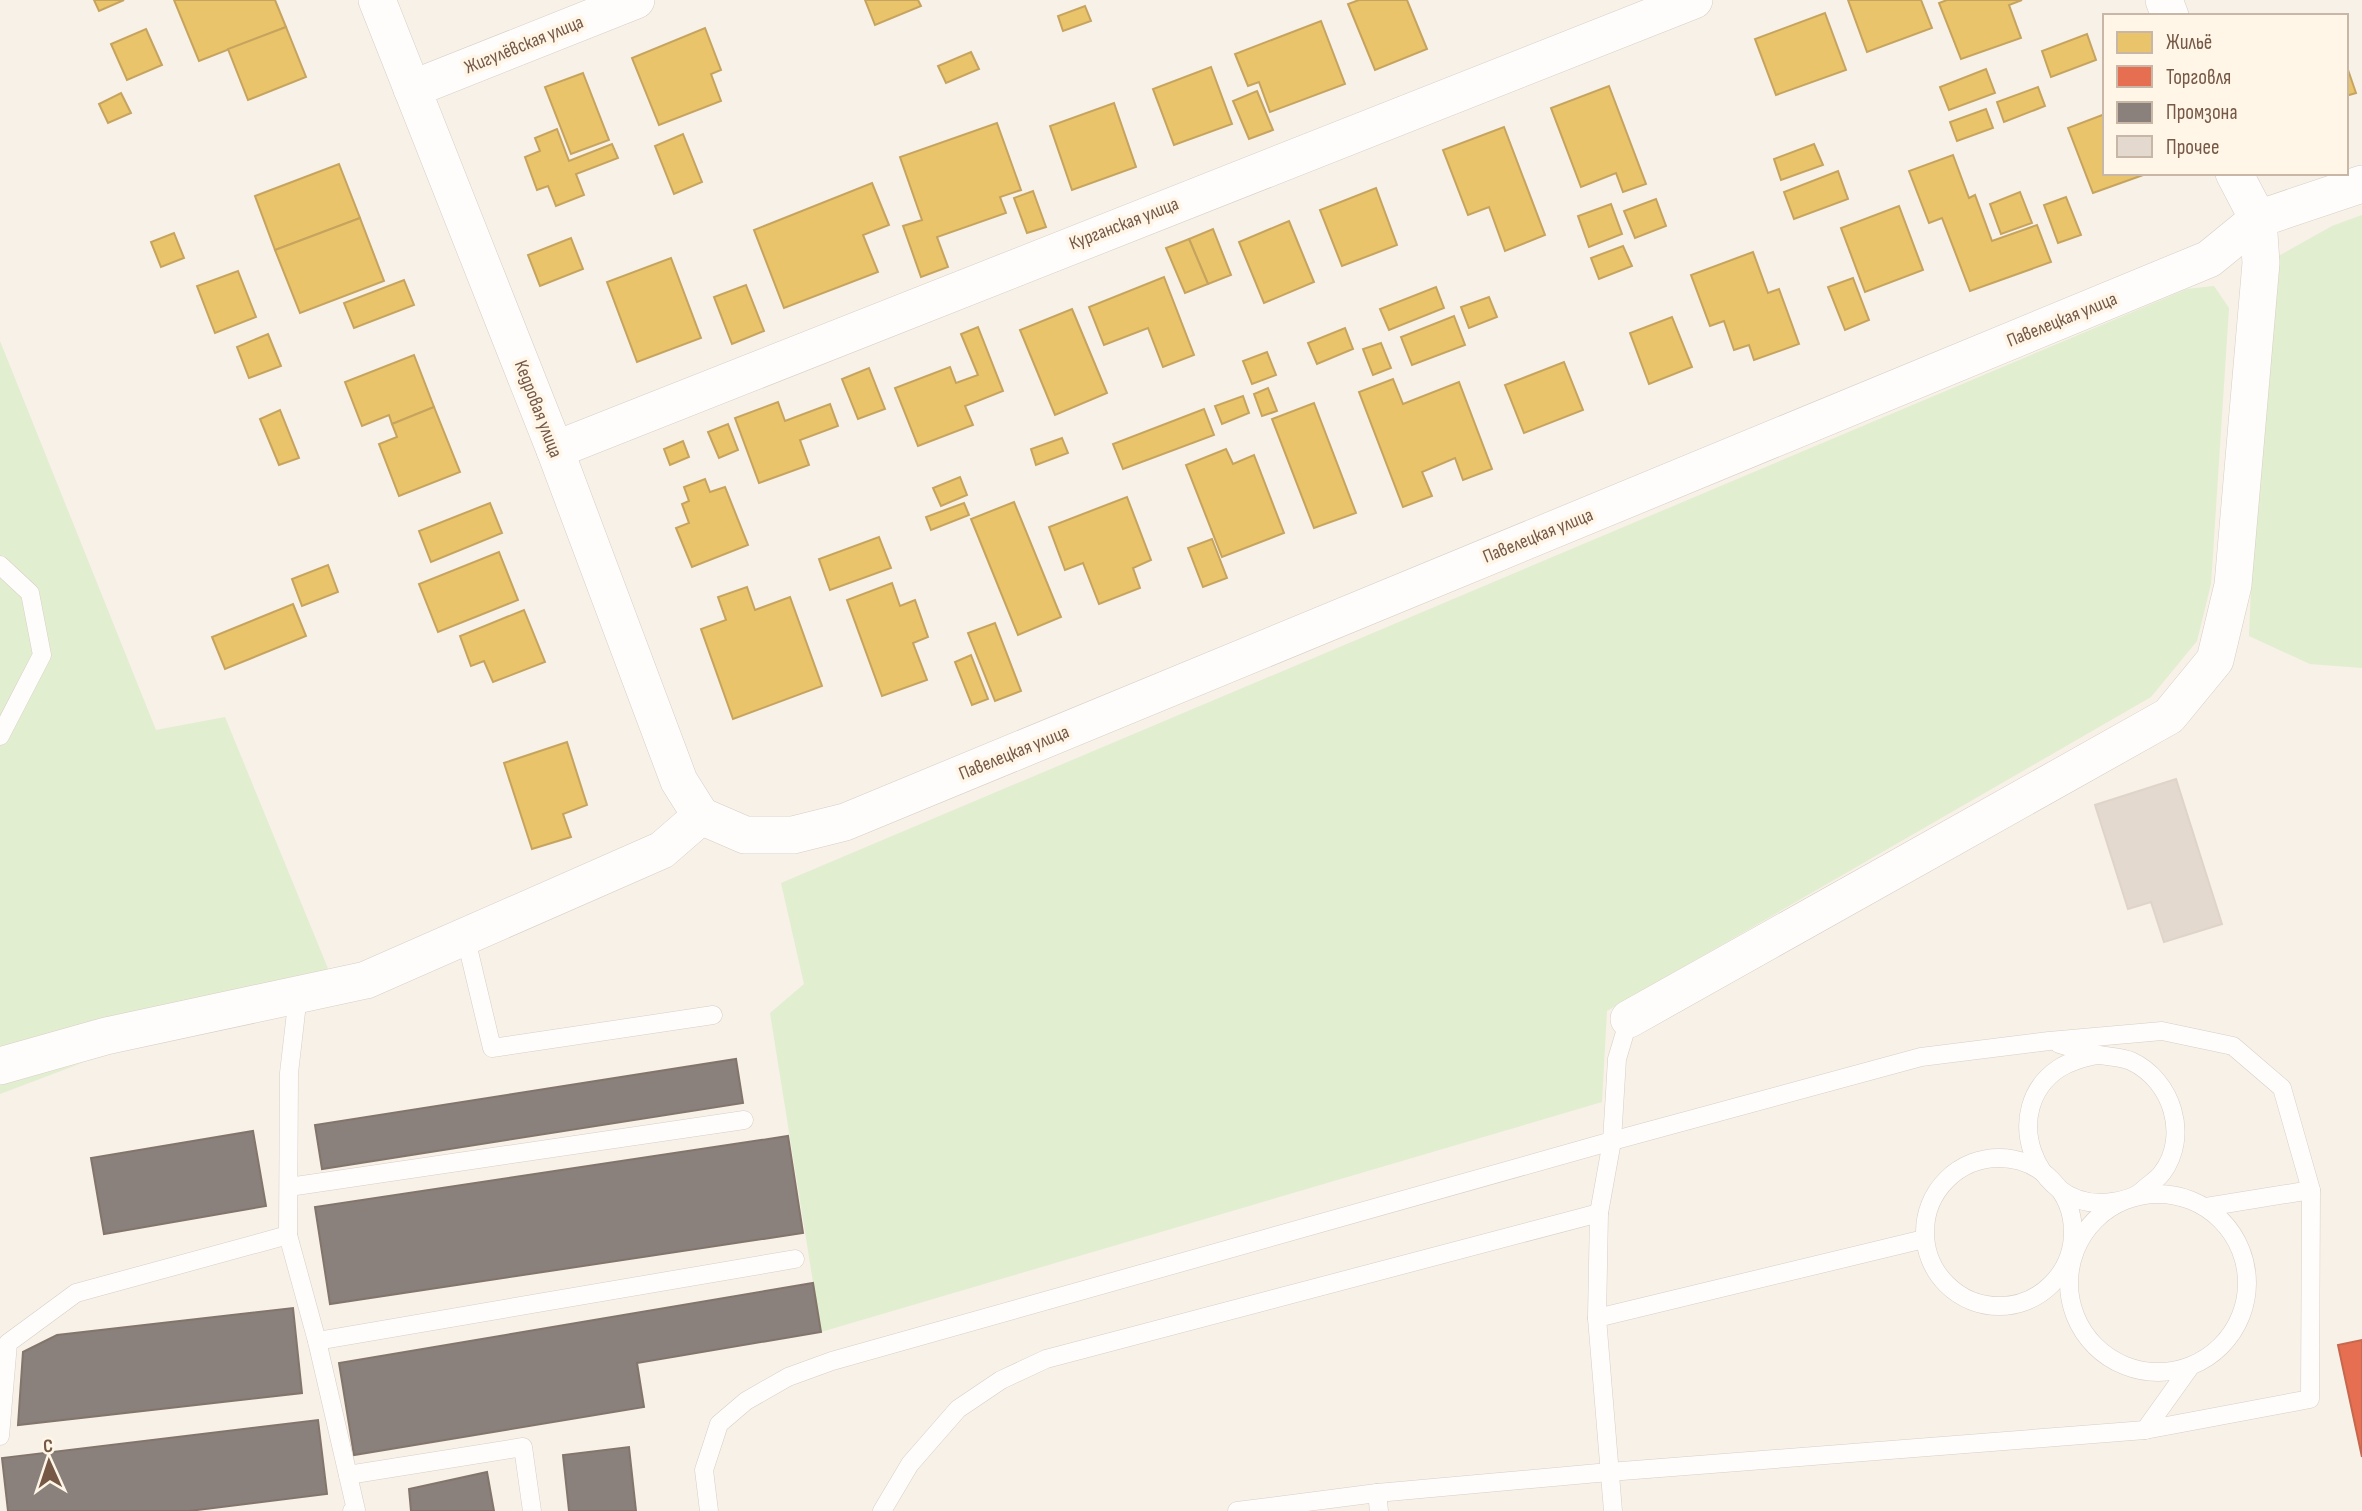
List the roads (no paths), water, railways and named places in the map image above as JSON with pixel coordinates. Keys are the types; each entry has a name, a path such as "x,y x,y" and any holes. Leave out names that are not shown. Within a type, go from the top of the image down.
{"street":[{"name":"Кедровая улица","path":"377,0 555,450 679,781 701,816"},
{"name":"Жигулёвская улица","path":"412,89 636,0"},
{"name":"Курганская улица","path":"555,450 1694,0"},
{"path":"1629,1019 2169,716 2214,660 2233,585 2261,263 2258,219 2235,175"},
{"name":"Павелецкая улица","path":"701,816 745,835 793,835 845,822 2209,259 2258,219 2362,184"},
{"path":"0,1066 106,1036 366,980 662,850 701,816"}],"lane":[{"path":"0,565 30,593 42,655 0,736"},
{"path":"466,935 492,1048 713,1015"},
{"path":"298,995 289,1073 288,1235 317,1341 356,1511"},
{"path":"1613,1511 1597,1318 1599,1213 1612,1141 1617,1059 1629,1019"},
{"path":"709,1511 704,1470 719,1424 746,1401 788,1377 832,1361 1612,1141 1921,1058 2049,1041 2162,1031 2232,1046 2282,1088 2311,1190 2310,1399 2145,1430 1609,1472 1378,1502 1237,1511"},
{"path":"2049,1041 2097,1055 2130,1060 2158,1079 2174,1109 2176,1142 2162,1173 2137,1195 2109,1208 2087,1229 2070,1255 2056,1281 2034,1298 2005,1307 1976,1303 1951,1290 1932,1267 1924,1239 1926,1215 1935,1193 1950,1175 1971,1163 1994,1157 2017,1160 2039,1169 2057,1185 2070,1207 2074,1231 2070,1255 2069,1284 2074,1312 2087,1338 2108,1357 2134,1369 2162,1373 2190,1367"},
{"path":"2097,1055 2076,1059 2057,1070 2041,1086 2031,1105 2027,1127 2030,1149 2039,1169 2054,1186 2073,1197 2094,1203 2116,1202 2137,1195 2173,1194 2206,1207 2234,1234 2248,1272 2244,1311 2223,1345 2190,1367 2145,1430"},
{"path":"289,1187 744,1120"},
{"path":"2206,1207 2311,1190"},
{"path":"882,1511 910,1464 958,1409 1000,1380 1045,1359 1599,1213"},
{"path":"0,1436 8,1343 76,1293 288,1235"},
{"path":"1597,1318 1924,1239"},
{"path":"317,1341 795,1259"},
{"path":"348,1475 523,1447 532,1511"}]}
